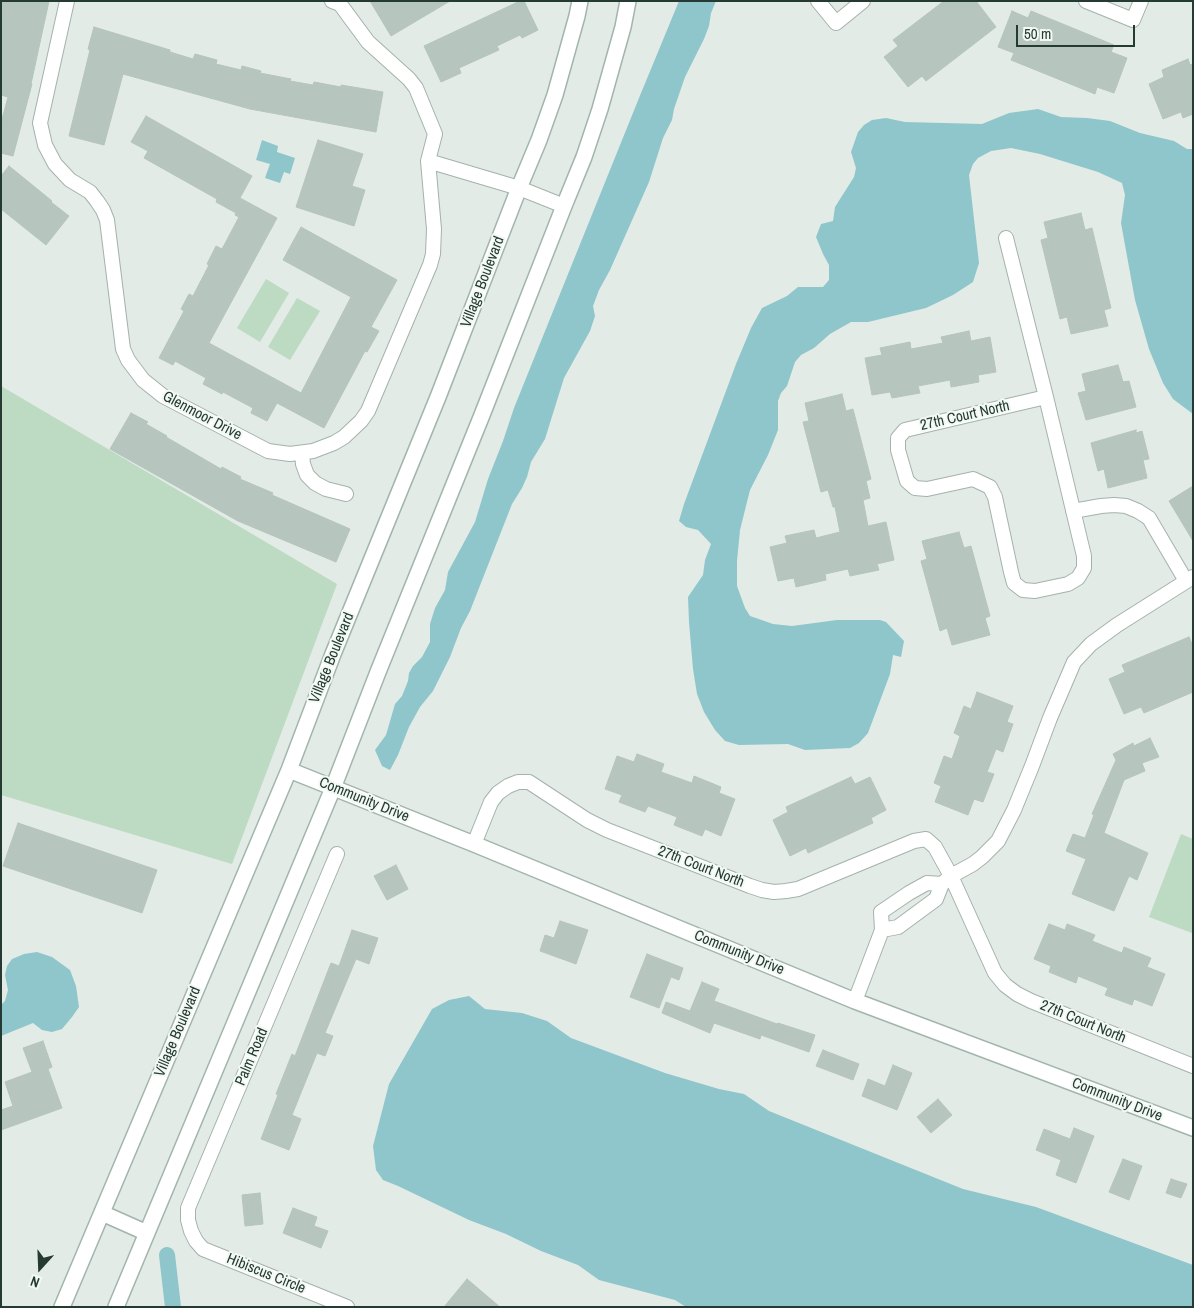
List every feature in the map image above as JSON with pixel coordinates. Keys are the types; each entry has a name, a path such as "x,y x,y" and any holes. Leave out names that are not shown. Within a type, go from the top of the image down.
{"street":[{"name":"Glenmoor Drive","path":"67,1 40,123 45,144 55,164 70,180 90,192 97,200 107,220 125,354 143,380 162,396 268,451 290,454 324,448 344,437 361,421 368,411 433,254 434,229 428,161 434,134 416,88 368,42 340,4 332,1"},
{"name":"Village Boulevard","path":"62,1307 289,770 333,654 441,388 519,188 540,140 555,95 580,1"},
{"path":"116,1307 333,788 584,157 600,109 623,27 628,1"},
{"path":"818,1 836,23 863,1"},
{"path":"1086,1 1133,20 1142,1"},
{"path":"428,161 519,188 564,206"},
{"name":"27th Court North","path":"1006,238 1046,397 1074,511 1084,556 1084,568 1078,578 1068,584 1035,591 1023,590 1014,583 995,498 990,487 974,480 927,489 915,488 907,481 898,450 898,438 906,430 1046,397"},
{"path":"302,453 302,464 307,475 315,483 346,494"},
{"path":"855,1001 882,930 881,912 927,883 947,880 974,864 998,841 1014,810 1074,662 1091,644 1116,625 1190,579 1149,518 1138,511 1126,506 1114,505 1074,511"},
{"name":"Community Drive","path":"289,770 855,1001 1193,1128"},
{"name":"27th Court North","path":"474,844 491,802 498,793 518,782 530,782 587,820 607,830 762,890 774,892 798,889 914,841 926,839 935,847 947,880 994,973 1005,985 1031,1001 1193,1066"},
{"name":"Palm Road","path":"212,1253 203,1249 190,1231 188,1208 337,854"},
{"path":"882,930 898,927 936,900 947,880"},
{"path":"102,1213 147,1233"},
{"name":"Hibiscus Circle","path":"212,1253 346,1307"}],"green space":[{"path":"266,279 289,293 260,342 237,328"},
{"path":"297,298 320,311 290,360 268,347"},
{"path":"1,386 337,584 232,864 1,795"},
{"path":"1181,834 1193,839 1192,933 1149,917"}],"water":[{"path":"679,1 716,1 704,39 685,77 672,120 663,138 649,182 610,270 599,290 593,306 595,316 590,331 564,378 545,439 531,462 527,477 512,504 450,657 433,691 420,707 409,727 390,770 382,766 375,750 386,735 395,704 402,696 409,673 422,657 430,642 430,624 435,608 445,590 448,572 475,522 488,479 514,408"},
{"path":"1038,109 1061,117 1110,121 1140,133 1174,141 1187,149 1193,149 1193,414 1173,399 1163,383 1149,349 1135,300 1121,223 1125,195 1122,183 1098,172 1040,154 1011,148 991,151 978,158 973,164 969,175 979,263 973,282 953,295 926,308 868,322 851,322 830,334 814,348 801,355 795,362 787,386 781,393 778,401 778,430 768,455 750,490 740,530 737,586 750,616 773,624 792,626 837,620 880,620 886,622 904,641 901,657 893,655 890,674 868,733 859,743 850,748 805,750 788,744 739,745 725,741 715,730 704,712 697,694 689,622 688,597 703,575 705,560 711,544 698,530 686,527 679,521 751,328 762,308 787,296 798,287 823,287 829,280 829,265 816,237 821,224 833,221 835,207 854,177 856,168 851,152 858,132 864,125 872,120 886,118 905,122 982,124 1009,113"},
{"path":"262,140 278,146 277,152 295,158 290,174 284,172 280,183 265,178 270,164 256,160"},
{"path":"37,952 52,957 70,970 76,986 79,1007 62,1029 52,1032 42,1030 33,1023 1,1036 1,1005 5,1001 8,990 5,975 7,966 12,959 24,954"},
{"path":"469,996 485,1009 522,1013 547,1021 571,1038 665,1073 719,1089 744,1094 769,1111 963,1189 1036,1207 1193,1265 1193,1307 686,1307 675,1300 599,1280 578,1265 469,1220 383,1180 376,1170 373,1146 389,1084 432,1009 449,1000"}],"building":[{"path":"1,1 49,1 32,84 13,156 1,153 1,123 8,97 1,95"},
{"path":"370,1 450,1 391,36"},
{"path":"520,1 524,1 538,30 522,38 520,35 497,46 499,50 459,68 461,73 441,82 424,46"},
{"path":"944,1 976,1 996,27 926,81 922,76 908,87 884,57 898,46 893,40"},
{"path":"1012,11 1028,18 1031,11 1114,45 1111,52 1127,58 1114,93 1097,87 1095,94 1011,60 1014,53 998,47"},
{"path":"94,27 193,59 195,54 217,60 216,64 241,70 242,66 261,71 260,73 291,79 290,81 313,85 314,82 341,87 341,85 383,92 376,132 250,109 123,74 104,145 69,136"},
{"path":"1188,59 1190,65 1193,64 1193,114 1183,118 1181,112 1163,119 1149,84 1164,77 1162,70"},
{"path":"146,116 252,176 240,198 277,218 209,343 301,393 351,297 283,260 301,227 397,280 371,327 379,331 367,352 365,351 324,428 277,403 267,421 251,413 253,408 203,384 206,378 175,361 173,365 159,358 184,311 181,309 189,294 193,296 209,265 207,264 216,246 222,249 239,217 235,215 236,213 216,202 217,199 144,158 148,151 131,142"},
{"path":"318,140 363,154 352,186 365,190 354,226 296,207"},
{"path":"9,166 69,216 46,245 1,209 1,176"},
{"path":"1081,213 1085,230 1092,228 1111,308 1104,310 1108,326 1071,334 1067,317 1060,319 1041,240 1048,238 1044,222"},
{"path":"969,331 971,341 990,337 996,372 978,375 979,382 951,387 950,380 918,386 920,393 892,398 890,392 872,395 865,358 882,355 880,348 910,342 911,349 943,343 941,337"},
{"path":"1118,365 1123,382 1129,381 1136,407 1086,420 1078,393 1086,391 1082,374"},
{"path":"842,394 846,411 853,409 871,479 866,481 870,498 863,500 868,526 886,522 894,560 877,564 879,570 850,576 848,569 825,574 826,580 796,587 794,578 778,581 770,547 787,543 785,536 814,530 816,538 840,532 835,507 833,507 828,490 821,492 803,422 809,421 805,403"},
{"path":"131,413 148,422 146,424 166,437 221,469 222,467 241,477 240,479 273,493 272,495 350,529 336,562 238,521 110,449"},
{"path":"1136,430 1136,433 1142,431 1149,459 1143,460 1147,478 1108,488 1104,469 1098,471 1091,443"},
{"path":"1193,486 1193,541 1169,501"},
{"path":"959,532 964,548 971,546 990,616 985,618 990,635 952,645 947,628 940,631 921,561 927,559 922,541"},
{"path":"1189,637 1193,646 1193,692 1144,713 1141,707 1124,714 1109,679 1125,672 1122,665"},
{"path":"977,692 1013,706 1007,722 1013,724 1003,752 996,749 987,772 994,774 983,802 974,799 968,815 935,802 941,786 934,783 944,756 952,759 960,736 954,733 964,706 971,709"},
{"path":"1150,738 1159,757 1142,763 1145,771 1124,780 1104,833 1148,853 1137,880 1129,876 1114,911 1072,894 1086,859 1066,851 1073,834 1085,838 1094,815 1092,814 1116,760 1113,754 1133,743 1134,746"},
{"path":"637,754 664,764 661,772 692,783 694,776 721,787 719,793 735,799 721,836 705,829 702,836 674,825 677,817 648,806 645,812 619,802 622,795 605,789 617,756 634,762"},
{"path":"851,777 855,784 870,777 886,810 871,818 873,823 808,853 806,848 790,856 773,820 788,812 786,807"},
{"path":"18,823 157,870 142,913 3,866"},
{"path":"396,865 408,889 387,900 374,876"},
{"path":"560,921 588,930 576,964 540,951 545,935 554,938"},
{"path":"1049,924 1065,930 1067,924 1095,935 1092,941 1122,953 1124,947 1151,958 1147,967 1165,974 1152,1006 1134,999 1132,1005 1105,995 1108,988 1078,976 1076,983 1049,972 1051,966 1034,959"},
{"path":"352,930 378,938 369,964 356,959 325,1033 333,1036 325,1056 317,1053 292,1115 301,1119 289,1150 261,1139 278,1095 276,1094 292,1054 295,1056 331,963 339,966"},
{"path":"647,954 683,968 679,980 671,977 659,1008 630,997"},
{"path":"702,982 719,989 714,1001 777,1024 815,1035 809,1052 761,1035 760,1039 714,1023 710,1033 662,1013 666,1002 690,1011"},
{"path":"43,1041 52,1067 48,1069 62,1108 1,1130 1,1110 13,1106 5,1082 32,1072 23,1048"},
{"path":"823,1050 859,1064 853,1080 816,1066"},
{"path":"893,1065 912,1073 897,1110 862,1096 868,1079 885,1086"},
{"path":"938,1099 952,1115 931,1133 917,1117"},
{"path":"1074,1128 1094,1136 1076,1183 1056,1175 1061,1160 1036,1150 1044,1129 1070,1139"},
{"path":"1123,1159 1142,1166 1129,1200 1109,1192"},
{"path":"1171,1179 1187,1184 1181,1198 1166,1193"},
{"path":"260,1193 263,1224 245,1226 242,1195"},
{"path":"293,1208 317,1217 314,1226 328,1231 321,1248 283,1233"},
{"path":"467,1279 500,1307 444,1307"}],"waterway":[{"path":"167,1255 173,1307"}]}
